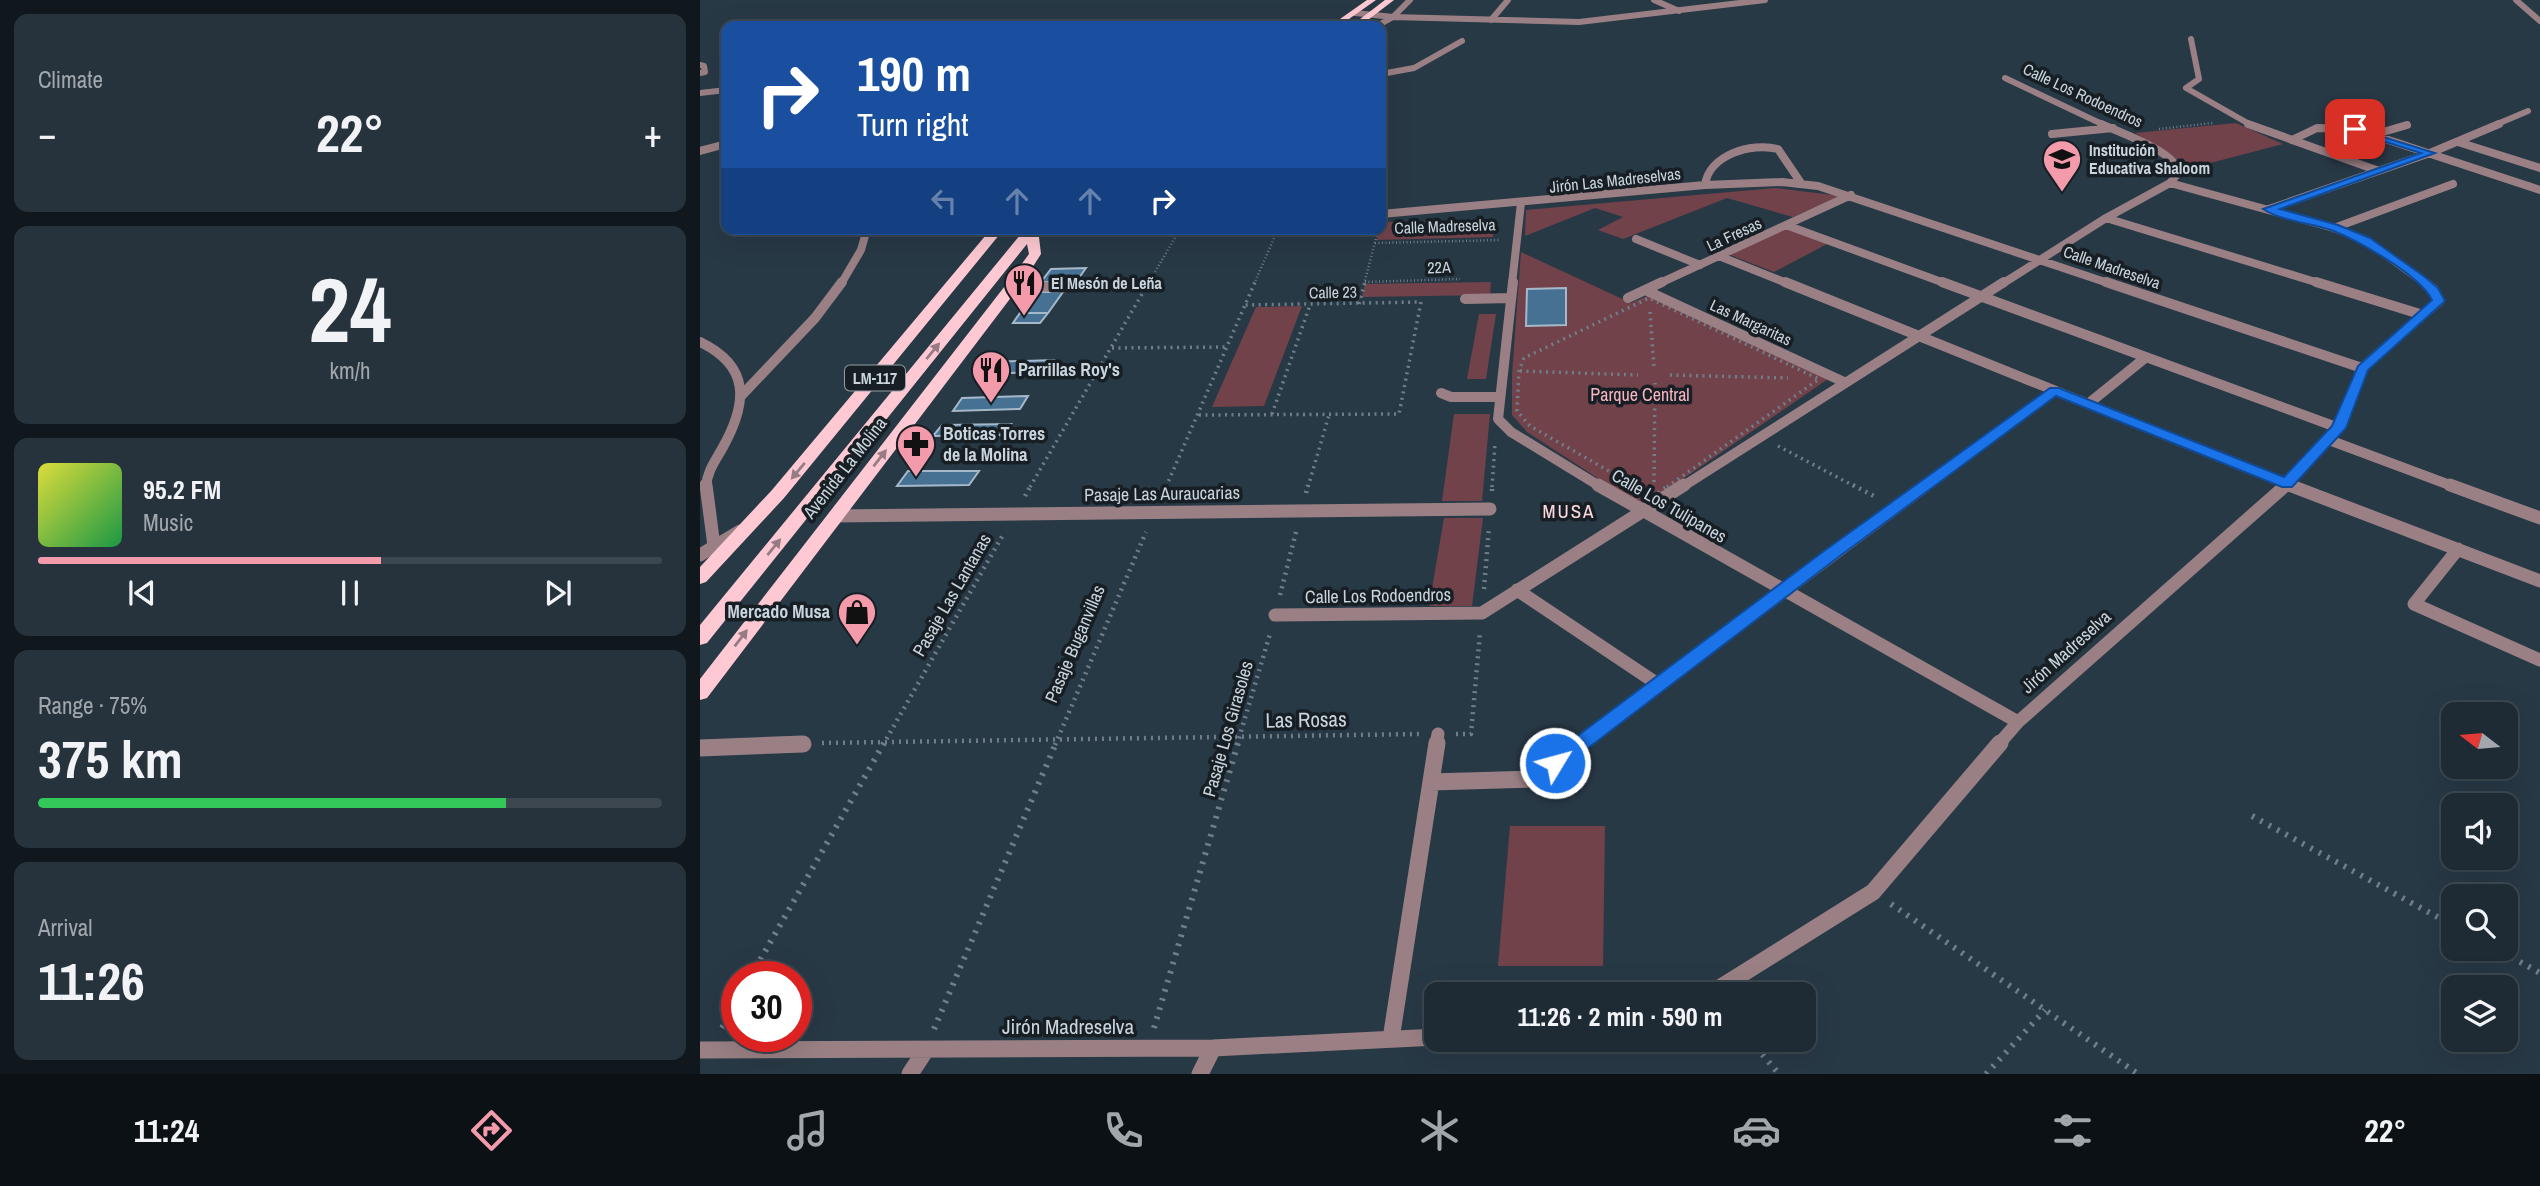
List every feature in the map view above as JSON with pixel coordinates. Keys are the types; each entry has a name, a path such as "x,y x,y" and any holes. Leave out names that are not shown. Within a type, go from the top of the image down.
{"main road":[{"path":"1342,21 1372,0"},
{"path":"1363,21 1390,0"},
{"name":"Avenida La Molina","path":"700,578 750,526 994,235"},
{"name":"Avenida La Molina","path":"700,638 1027,235"},
{"name":"Avenida La Molina","path":"700,693 1012,287 1035,254 1032,235"}],"street":[{"path":"1385,21 1410,0"},
{"path":"1491,20 1508,0"},
{"path":"1654,0 1680,11"},
{"path":"1355,13 1392,17 1579,22 1765,0"},
{"path":"2516,0 2540,21"},
{"path":"2191,39 2199,79 2187,87 2187,90 2258,129 2379,171"},
{"path":"1386,73 1414,68 1462,41"},
{"path":"700,65 704,66 705,72 700,73"},
{"name":"Calle Los Rodoendros","path":"2005,78 2169,156 2178,165 2179,172 2170,183"},
{"path":"700,93 721,91"},
{"path":"2269,209 2430,153 2528,111"},
{"path":"2376,134 2407,125"},
{"path":"2052,134 2114,128"},
{"path":"2292,140 2317,128 2341,128 2376,134 2539,190"},
{"path":"2458,142 2540,168"},
{"path":"700,151 721,145"},
{"path":"1705,185 1707,172 1716,163 1754,147 1767,146 1777,149 1801,183"},
{"name":"Jirón Las Madreselvas","path":"1386,214 1705,185 1801,183 1851,195"},
{"path":"1482,612 2106,218 2170,183 2334,228 2385,251 2434,290 2439,301 2423,315 2106,218"},
{"path":"2334,228 2453,184"},
{"name":"La Fresas","path":"1628,298 1647,294 1700,265 1851,195"},
{"name":"Calle Madreselva","path":"1851,195 2362,368"},
{"path":"1497,419 1521,203"},
{"path":"1786,225 2339,428"},
{"path":"741,396 810,324 846,276 866,235"},
{"path":"1636,239 1700,265"},
{"path":"1719,256 2287,484 2540,581"},
{"path":"1012,287 1108,286"},
{"name":"Las Margaritas","path":"1647,294 1844,382"},
{"path":"1465,299 1511,298"},
{"name":"Jirón Madreselva","path":"1729,982 1873,892 2018,722 2287,484 2329,440 2339,428 2362,368 2423,315"},
{"path":"700,342 719,349 732,362 740,377 741,396 726,441 706,478 714,546"},
{"path":"2088,404 2145,358"},
{"path":"1431,782 1534,779 1782,591 2054,391"},
{"path":"1441,393 1451,397 1500,397"},
{"name":"Calle Los Tulipanes","path":"1497,419 1511,432 1641,511 2018,722"},
{"path":"2329,440 2540,518"},
{"name":"Pasaje Las Auraucarias","path":"835,516 1490,509"},
{"path":"700,555 750,526"},
{"path":"2458,549 2414,604 2540,660"},
{"path":"1517,590 1659,685"},
{"name":"Calle Los Rodoendros","path":"1275,615 1482,612"},
{"path":"1391,1040 1438,734"},
{"path":"700,748 803,744"},
{"name":"Jirón Madreselva","path":"700,1050 1213,1048 1424,1038"},
{"path":"1200,1074 1213,1048"},
{"path":"910,1074 925,1051"}],"path":[{"path":"2123,132 2244,120"},
{"name":"Pasaje Las Lantanas","path":"759,961 883,741 1177,235"},
{"name":"Pasaje Buganvillas","path":"925,1051 1154,511 1199,415 1275,235"},
{"path":"1359,304 1377,235"},
{"name":"Calle Madreselva","path":"1375,243 1516,240"},
{"name":"22A","path":"1365,282 1473,278"},
{"path":"1647,294 1654,367"},
{"path":"1647,294 1524,358 1519,370 1517,411 1530,426 1654,496"},
{"path":"1647,294 1819,379"},
{"name":"Calle 23","path":"1245,305 1421,302 1399,414 1329,415"},
{"path":"1272,414 1310,305"},
{"path":"1111,348 1227,347"},
{"path":"1519,370 1638,375"},
{"path":"1670,375 1792,379"},
{"path":"1805,379 1819,379"},
{"path":"1654,496 1819,379"},
{"path":"1654,496 1655,383"},
{"path":"1199,415 1329,415"},
{"name":"Pasaje Los Girasoles","path":"1148,1049 1241,736 1301,509 1329,415"},
{"path":"1482,612 1497,419"},
{"path":"1759,436 1896,507"},
{"name":"Las Rosas","path":"803,744 1058,738 1471,734 1482,612"},
{"path":"2252,816 2441,919"},
{"path":"1873,892 2138,1074"},
{"path":"2518,961 2540,973"},
{"path":"1986,1074 2045,1010"},
{"path":"1760,1052 1779,1074"}],"green space":[{"path":"2236,123 2283,144 2191,168 2135,133"},
{"path":"1775,188 1841,196 1793,217 1727,198 1623,239 1598,230 1623,217 1595,208 1525,236 1526,210"},
{"path":"1494,220 1493,237 1377,240 1378,235 1386,235 1386,222"},
{"path":"1786,227 1829,243 1774,272 1730,255"},
{"name":"Parque Central","path":"1521,252 1631,303 1647,296 1828,379 1642,507 1527,432 1512,415 1512,375"},
{"path":"1491,282 1490,295 1362,297 1365,284"},
{"path":"1302,306 1264,406 1212,407 1256,307"},
{"path":"1479,314 1496,314 1486,379 1467,379"},
{"path":"1454,414 1490,414 1482,501 1442,501"},
{"path":"1444,518 1483,518 1472,606 1429,606"},
{"path":"1510,826 1605,826 1603,966 1498,966"}],"building":[{"path":"1086,268 1076,282 1041,282 1051,269"},
{"path":"1566,288 1566,325 1526,326 1527,289"},
{"path":"1037,292 1063,292 1048,313 1020,313"},
{"path":"1020,313 1048,313 1040,323 1013,323"},
{"path":"1054,360 1046,372 978,374 987,362"},
{"name":"Parrillas Roy's","path":"1028,396 1020,409 953,411 962,398"},
{"path":"1011,424 1004,435 933,436 942,425"},
{"path":"908,471 979,471 969,485 897,486"}],"place":[{"name":"Institución Educativa Shaloom","path":"2062,193"},
{"name":"El Mesón de Leña","path":"1024,317"},
{"name":"Parrillas Roy's","path":"991,404"},
{"name":"Boticas Torres de la Molina","path":"916,478"},
{"name":"Mercado Musa","path":"857,646"}],"district":[{"name":"MUSA","path":"1569,511"}],"route":[{"path":"1555,763 1830,555 2054,391 2287,484 2339,428 2362,368 2439,301 2434,290 2421,279 2385,251 2367,241 2334,228 2269,209 2430,153 2355,129"}]}
